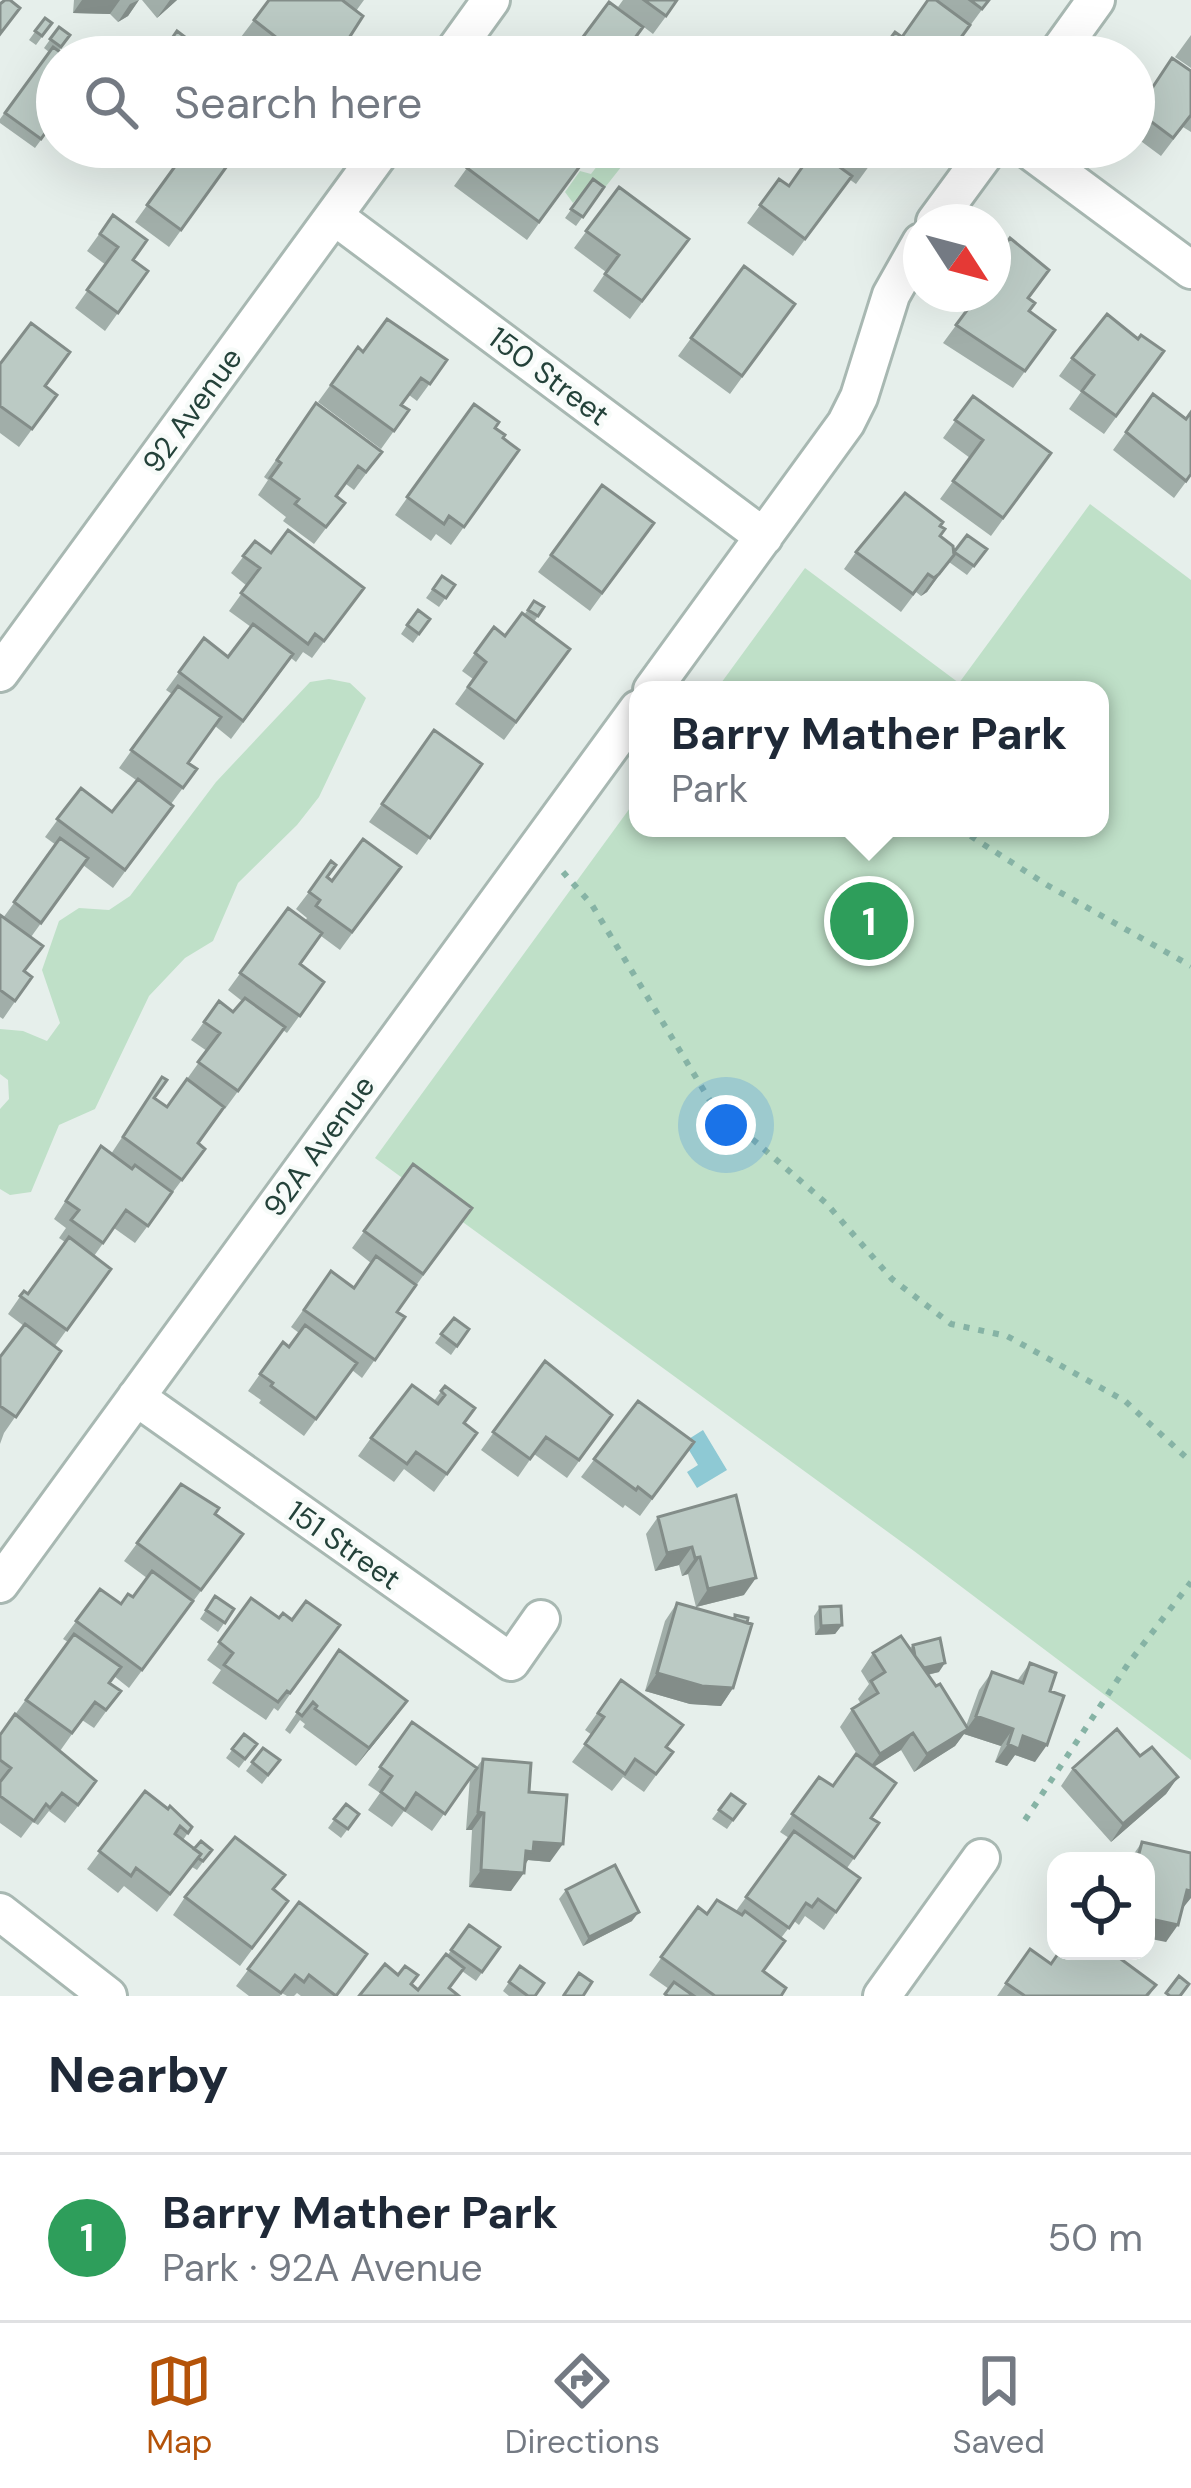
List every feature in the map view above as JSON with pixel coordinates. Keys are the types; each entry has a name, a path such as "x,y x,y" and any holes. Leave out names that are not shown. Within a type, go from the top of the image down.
{"street":[{"path":"465,36 491,0"},
{"path":"1070,36 1096,0"},
{"name":"92 Avenue","path":"0,673 369,168"},
{"path":"948,204 975,168"},
{"path":"1053,168 1191,270"},
{"name":"150 Street","path":"334,216 764,537"},
{"path":"659,681 846,423 860,397 891,295 903,274"},
{"name":"92A Avenue","path":"0,1584 629,721"},
{"name":"151 Street","path":"136,1397 511,1662 541,1619"},
{"path":"882,1996 981,1858"},
{"path":"0,1912 108,1996"}],"path":[{"path":"972,837 1191,966"},
{"path":"556,866 592,905 712,1104 826,1203 892,1279 951,1324 1007,1336 1125,1402 1191,1462"},
{"path":"1025,1820 1128,1664 1191,1582"}],"green space":[{"path":"596,168 620,168 599,195 587,187 573,203 565,192 580,171 591,174"},
{"path":"1090,504 1191,580 1191,1760 914,1551 375,1158 629,809 629,837 1109,837 1109,681 960,681"},
{"path":"805,568 956,681 723,681"},
{"path":"310,682 350,683 366,698 319,797 238,883 213,941 185,958 149,996 95,1109 59,1125 31,1192 10,1195 0,1189 0,1109 9,1099 8,1080 0,1074 0,1029 23,1031 47,1041 60,1023 42,970 59,921 79,908 109,910 130,896 216,782"}],"water":[{"path":"703,1430 727,1470 697,1488 687,1472 698,1465 684,1442"}],"building":[{"path":"5,0 20,8 0,34 0,4"},
{"path":"269,0 342,0 363,16 350,36 275,36 254,20"},
{"path":"644,0 677,0 666,16"},
{"path":"928,0 936,0 970,25 962,36 903,36"},
{"path":"609,2 643,27 636,36 584,36"},
{"path":"45,18 52,23 42,36 35,31"},
{"path":"1172,58 1191,71 1191,115 1173,138 1155,124 1155,84"},
{"path":"36,70 36,135 5,113"},
{"path":"174,168 226,168 181,230 147,205"},
{"path":"467,168 579,168 539,222"},
{"path":"802,168 841,168 852,176 805,239 760,205 779,179 789,186"},
{"path":"593,179 604,187 583,217 571,209"},
{"path":"619,187 689,239 642,301 605,274 619,255 586,231"},
{"path":"113,215 147,240 133,260 148,271 118,313 87,290 118,247 100,234"},
{"path":"1011,239 1049,270 1028,298 1035,303 1029,311 1055,330 1025,371 956,325 966,312 1011,312"},
{"path":"744,266 795,304 742,376 691,338"},
{"path":"1107,314 1138,339 1141,335 1164,351 1116,416 1082,391 1094,375 1072,358"},
{"path":"387,319 447,360 430,384 421,378 401,405 409,410 394,431 331,385 358,347 363,352"},
{"path":"31,323 70,352 45,386 57,395 32,429 0,406 0,364"},
{"path":"1153,394 1186,419 1191,412 1191,474 1186,481 1126,432"},
{"path":"973,396 1051,453 1003,518 953,481 983,440 955,420"},
{"path":"316,403 382,452 366,472 358,466 336,496 345,503 326,527 270,478"},
{"path":"474,404 499,422 495,428 519,450 464,527 449,516 444,524 407,497"},
{"path":"602,485 654,523 602,593 551,555"},
{"path":"905,493 943,522 940,536 953,546 954,555 934,578 928,574 913,594 856,552"},
{"path":"288,530 364,588 324,641 315,634 308,644 241,593 260,568 243,556 255,541 271,553"},
{"path":"967,535 987,549 974,566 954,552"},
{"path":"442,576 455,585 446,598 433,589"},
{"path":"534,601 544,607 538,616 528,610"},
{"path":"418,610 430,619 419,634 407,625"},
{"path":"522,613 570,649 516,722 468,687 486,662 475,653 494,627 505,636"},
{"path":"253,624 293,654 243,721 179,672 204,638 228,657"},
{"path":"178,686 221,717 188,763 197,769 183,788 131,750"},
{"path":"434,730 482,764 430,838 382,804"},
{"path":"138,779 173,806 125,870 57,819 81,788 112,812"},
{"path":"60,838 88,858 41,923 14,902"},
{"path":"363,839 401,867 352,932 316,906 320,900 309,892 331,861 336,865 327,877 332,881"},
{"path":"288,908 322,933 300,964 324,982 300,1016 240,973"},
{"path":"0,915 43,946 24,971 32,977 15,1001 0,990"},
{"path":"245,998 285,1027 238,1091 198,1062 220,1033 204,1022 219,1001 233,1012"},
{"path":"162,1077 167,1080 154,1098 167,1107 187,1079 224,1107 198,1143 205,1149 182,1180 123,1137"},
{"path":"101,1146 172,1192 148,1226 126,1210 103,1243 71,1220 79,1210 66,1201"},
{"path":"413,1164 472,1208 423,1274 364,1231"},
{"path":"69,1237 111,1269 67,1330 20,1296 24,1291 28,1294"},
{"path":"376,1256 416,1285 397,1312 405,1317 375,1360 304,1310 331,1271 354,1288"},
{"path":"454,1318 469,1329 457,1346 441,1334"},
{"path":"25,1324 61,1351 16,1417 0,1406 0,1357"},
{"path":"305,1325 357,1363 316,1419 260,1374 283,1342 289,1347"},
{"path":"545,1361 612,1415 579,1460 546,1437 530,1459 493,1432"},
{"path":"412,1385 438,1404 445,1386 475,1408 464,1423 477,1433 447,1474 416,1452 407,1464 371,1438"},
{"path":"638,1401 694,1442 652,1498 594,1459"},
{"path":"181,1484 219,1508 215,1514 243,1534 201,1590 137,1543"},
{"path":"736,1495 756,1578 708,1589 700,1557 695,1558 692,1547 667,1553 658,1517"},
{"path":"152,1571 193,1601 142,1670 76,1621 100,1589 121,1604 128,1594 133,1597"},
{"path":"215,1596 234,1609 225,1623 206,1610"},
{"path":"251,1598 279,1618 283,1613 292,1620 306,1601 340,1625 290,1693 278,1702 224,1665 233,1653 219,1642"},
{"path":"677,1603 752,1624 733,1688 702,1686 657,1673"},
{"path":"841,1606 842,1625 821,1626 820,1607"},
{"path":"74,1634 121,1667 109,1683 121,1691 106,1710 95,1702 72,1733 26,1700"},
{"path":"901,1636 968,1729 927,1754 913,1733 880,1754 852,1709 878,1693 871,1681 885,1672 873,1653"},
{"path":"940,1638 945,1663 924,1668 913,1645"},
{"path":"339,1650 407,1701 369,1748 315,1709 313,1702 302,1716 297,1712"},
{"path":"1030,1663 1056,1673 1050,1691 1064,1696 1047,1745 1023,1736 1019,1749 1008,1744 1013,1729 976,1716 992,1672 1023,1683"},
{"path":"621,1680 683,1725 666,1747 673,1752 656,1774 635,1759 625,1774 585,1744 604,1717 598,1713"},
{"path":"15,1714 96,1781 78,1805 62,1793 34,1821 0,1796 0,1782 11,1768 0,1760 0,1735"},
{"path":"412,1722 477,1768 445,1814 416,1793 405,1810 381,1792 392,1776 380,1767"},
{"path":"1117,1729 1140,1756 1152,1747 1178,1777 1123,1824 1073,1768"},
{"path":"244,1734 257,1744 245,1759 232,1749"},
{"path":"263,1748 280,1760 268,1775 252,1762"},
{"path":"856,1754 896,1783 871,1818 879,1823 854,1858 792,1814 819,1777 833,1786"},
{"path":"483,1759 531,1763 529,1792 567,1795 563,1844 534,1842 533,1852 526,1851 524,1873 481,1870 484,1813 478,1812"},
{"path":"145,1791 192,1827 188,1833 180,1826 175,1834 201,1854 170,1894 136,1868 131,1876 99,1851"},
{"path":"731,1794 745,1804 733,1820 719,1810"},
{"path":"346,1804 359,1814 348,1829 334,1819"},
{"path":"794,1831 860,1878 836,1912 818,1899 812,1907 806,1903 789,1928 746,1897"},
{"path":"235,1837 285,1875 273,1889 288,1901 252,1948 185,1897"},
{"path":"201,1841 212,1850 203,1861 194,1849"},
{"path":"1142,1842 1191,1853 1191,1891 1187,1890 1178,1925 1155,1920 1155,1852 1139,1852"},
{"path":"615,1865 639,1912 589,1937 566,1890"},
{"path":"717,1900 742,1915 745,1911 785,1941 763,1971 786,1988 781,1996 715,1996 661,1957 698,1907 707,1914"},
{"path":"299,1902 367,1954 336,1996 309,1975 304,1982 295,1975 281,1993 248,1969"},
{"path":"469,1925 500,1947 482,1972 451,1950"},
{"path":"1030,1949 1051,1964 1054,1960 1122,1960 1156,1985 1146,1996 1025,1996 1006,1983"},
{"path":"446,1954 464,1968 449,1988 459,1996 359,1996 385,1964 398,1975 405,1966 418,1975 411,1984 418,1990"},
{"path":"520,1966 544,1983 535,1996 509,1982"},
{"path":"579,1973 592,1982 583,1996 564,1995"},
{"path":"1179,1976 1189,1984 1180,1996 1170,1996 1166,1993"},
{"path":"674,1982 694,1996 665,1994"}],"place":[{"name":"Barry Mather Park","path":"869,921"}]}
